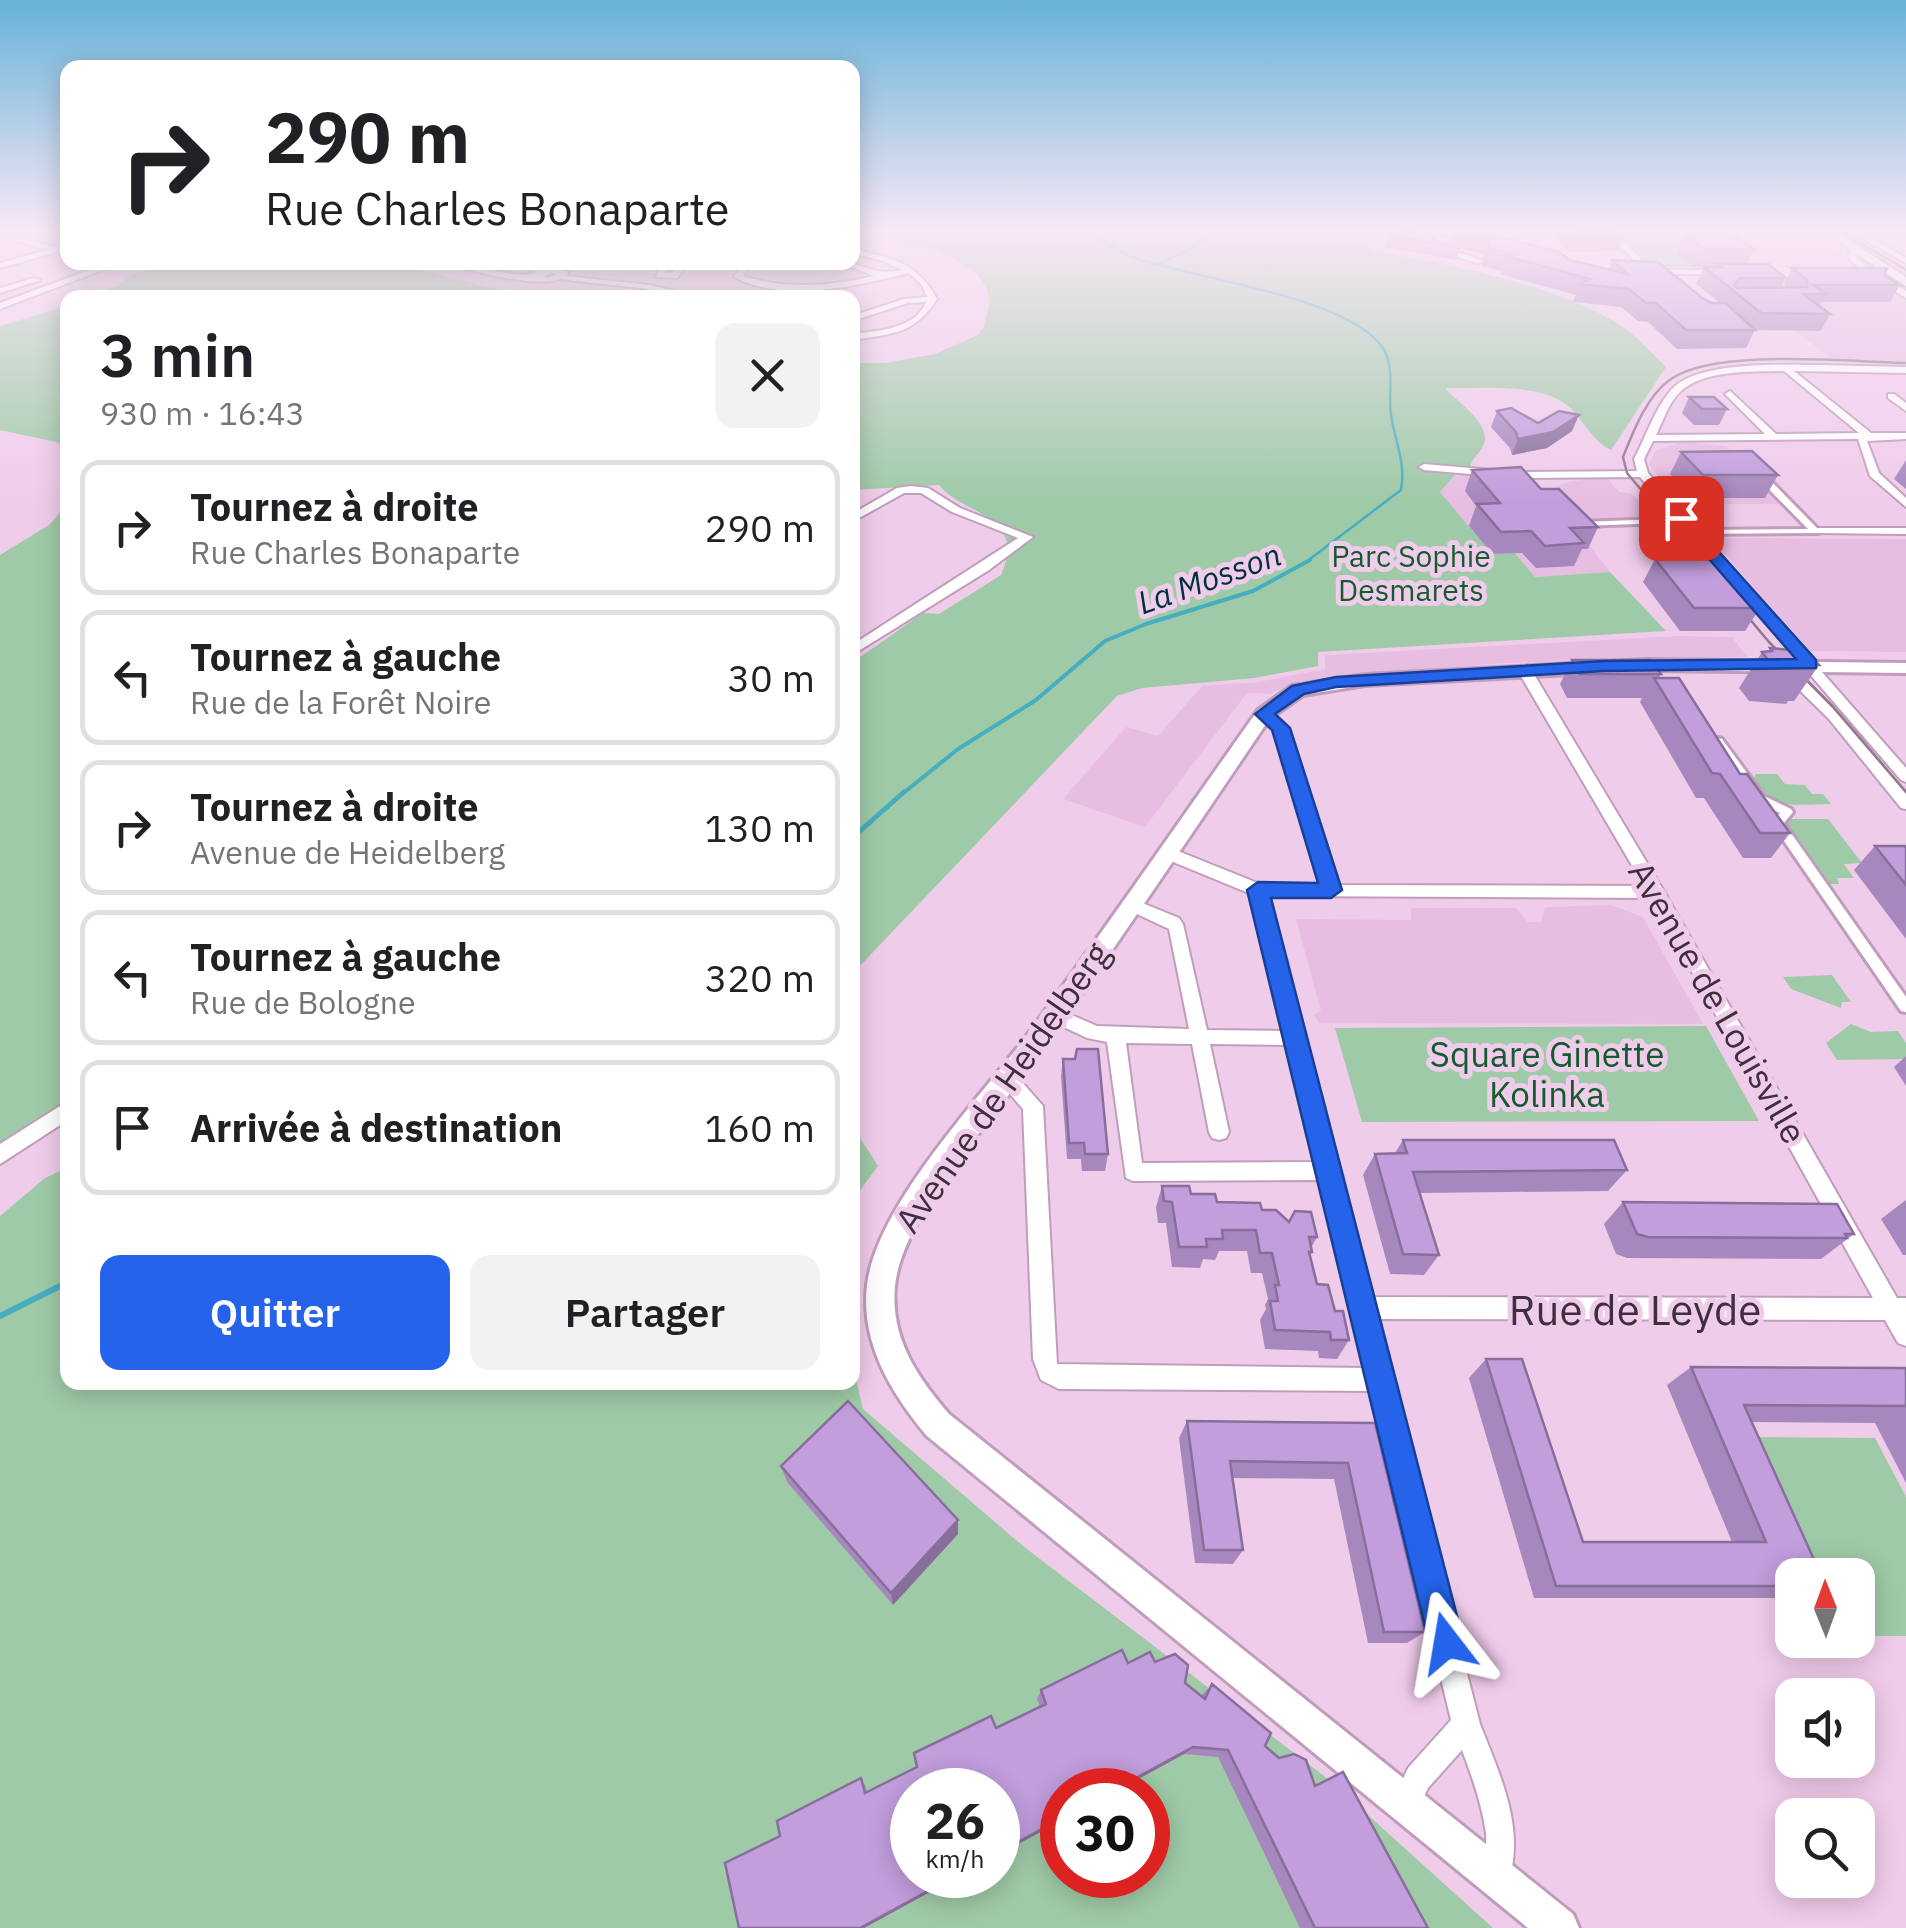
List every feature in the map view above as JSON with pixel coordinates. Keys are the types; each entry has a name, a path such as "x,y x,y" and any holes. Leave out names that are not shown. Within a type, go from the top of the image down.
{"street":[{"path":"860,335 915,321"},
{"path":"1906,370 1732,370 1694,378 1673,393 1663,432 1639,460 1643,474 1906,777"},
{"path":"1788,370 1867,436"},
{"path":"1730,394 1772,435"},
{"path":"1891,396 1906,408"},
{"path":"1663,432 1906,436"},
{"path":"1727,435 1733,449"},
{"path":"1867,436 1862,441 1874,474 1906,504"},
{"path":"1424,467 1516,475 1643,474"},
{"path":"1751,467 1815,531"},
{"path":"860,514 901,490 924,490 956,510 1026,537 977,576 860,646"},
{"path":"1569,524 1663,521"},
{"path":"1693,532 1906,532"},
{"path":"1780,664 1834,716 1906,804"},
{"name":"Avenue de Heidelberg","path":"1559,1928 938,1425 898,1376 882,1325 882,1282 891,1248 914,1207 1264,714 1287,695 1320,684 1526,671 1655,665 1906,664"},
{"path":"1655,665 1669,684"},
{"name":"Avenue de Louisville","path":"1526,671 1899,1310 1906,1335"},
{"path":"1264,714 1281,728 1331,890"},
{"path":"1710,729 1760,799 1788,812 1778,824"},
{"path":"1884,751 1906,751"},
{"path":"1750,810 1760,799"},
{"path":"1764,817 1778,824 1906,1007"},
{"path":"1167,853 1258,890 1656,892"},
{"path":"1258,890 1466,1724 1488,1780 1500,1837 1494,1876"},
{"path":"1130,904 1172,922 1177,928 1219,1132"},
{"path":"1053,1014 1094,1033 1116,1036 1294,1038"},
{"path":"1116,1036 1133,1172 1328,1171"},
{"path":"1008,1079 1033,1106 1044,1359 1048,1372 1059,1377 1382,1380"},
{"path":"0,1155 60,1114"},
{"name":"Rue de Leyde","path":"1364,1308 1899,1310"},
{"path":"1404,1805 1418,1778 1466,1724"}],"shaded area":[{"path":"1783,321 1906,321 1906,361 1834,361"},
{"path":"1682,442 1726,446 1785,504 1680,504 1649,465 1656,450"},
{"path":"1457,472 1505,479 1543,492 1568,482 1606,477 1619,492 1632,494 1655,519 1570,521 1610,572 1534,577 1515,553 1492,555 1440,492"},
{"path":"1724,538 1906,539 1906,652 1810,651 1716,544"},
{"path":"1680,636 1732,637 1747,657 1503,663 1302,681 1269,694 1247,693 1145,827 1063,799 1126,727 1158,736 1202,686 1258,682 1325,669 1325,655"},
{"path":"1611,905 1643,917 1703,1024 1319,1023 1314,1015 1321,1011 1296,919 1411,920 1411,908 1516,908 1528,922 1541,922 1545,907"}],"green space":[{"path":"17,321 60,321 60,445 0,430 0,326"},
{"name":"Parc Sophie Desmarets","path":"985,321 1612,321 1638,339 1666,367 1611,450 1597,440 1575,412 1549,395 1504,388 1445,388 1479,422 1485,438 1470,467 1457,472 1440,492 1492,554 1515,553 1535,577 1610,572 1666,631 1318,652 1318,666 1254,678 1142,688 1117,696 860,966 860,657 923,613 939,614 1001,575 1007,555 1000,528 939,485 860,490 860,363 935,354 978,335"},
{"path":"60,513 60,1106 0,1145 0,555 49,525"},
{"path":"1756,774 1777,774 1785,784 1805,785 1812,794 1823,794 1831,804 1778,801 1762,789 1754,778"},
{"path":"1789,819 1828,819 1862,863 1844,864 1854,878 1837,878 1839,884 1828,884 1785,824"},
{"path":"1832,975 1851,1002 1842,1002 1841,1008 1791,989 1783,977"},
{"path":"1851,1024 1871,1032 1898,1031 1906,1043 1906,1059 1837,1060 1826,1043"},
{"name":"Square Ginette Kolinka","path":"1706,1026 1759,1121 1362,1122 1335,1028"},
{"path":"860,1138 878,1166 860,1190"},
{"path":"60,1171 60,1390 858,1390 863,1409 1023,1546 1328,1779 1493,1928 0,1928 0,1216 45,1178"},
{"path":"1732,1437 1875,1438 1906,1497 1906,1636 1875,1636 1875,1558 1785,1558"}],"building":[{"path":"1676,321 1745,321 1755,330 1686,330"},
{"path":"1689,397 1714,397 1727,409 1702,409"},
{"path":"1511,408 1538,423 1559,411 1579,415 1553,432 1518,439 1497,411"},
{"path":"1752,451 1778,475 1703,475 1681,452"},
{"path":"1521,467 1541,489 1559,489 1598,527 1570,528 1584,543 1545,546 1531,531 1501,532 1477,504 1500,503 1472,470"},
{"path":"1655,559 1718,559 1760,608 1694,608"},
{"path":"1770,648 1807,652 1819,665 1772,665 1762,652 1772,651"},
{"path":"1572,660 1650,660 1661,674 1579,674"},
{"path":"1654,678 1679,678 1740,774 1747,774 1790,833 1760,833 1720,774 1712,773"},
{"path":"1875,846 1905,846 1906,885"},
{"path":"1077,1049 1098,1049 1108,1154 1085,1154 1084,1143 1069,1143 1063,1059 1075,1059"},
{"path":"1403,1140 1614,1140 1627,1170 1413,1172 1439,1255 1403,1254 1375,1154 1407,1153"},
{"path":"1162,1186 1189,1186 1191,1194 1215,1194 1217,1202 1260,1203 1262,1210 1276,1210 1289,1222 1295,1211 1311,1212 1317,1237 1309,1237 1309,1252 1317,1284 1328,1285 1335,1311 1343,1311 1349,1340 1331,1340 1330,1332 1275,1330 1270,1301 1278,1301 1275,1285 1279,1285 1272,1253 1260,1253 1256,1230 1222,1230 1223,1239 1206,1239 1207,1247 1179,1247 1172,1202 1164,1201"},
{"path":"1623,1202 1837,1204 1854,1234 1845,1234 1847,1238 1648,1237 1637,1234"},
{"path":"1486,1359 1522,1359 1583,1542 1766,1542 1691,1367 1906,1368 1906,1406 1744,1405 1813,1558 1775,1558 1775,1586 1556,1586"},
{"path":"848,1401 958,1520 891,1593 781,1466"},
{"path":"1187,1421 1375,1423 1425,1632 1384,1632 1348,1463 1230,1461 1243,1550 1204,1550"},
{"path":"1122,1650 1128,1663 1150,1652 1155,1662 1175,1654 1188,1665 1185,1683 1205,1699 1212,1684 1271,1733 1265,1746 1279,1758 1294,1754 1306,1760 1315,1786 1343,1772 1428,1928 1315,1928 1228,1750 1193,1747 1154,1768 1040,1768 1040,1830 1020,1841 1020,1768 915,1768 914,1753 991,1716 996,1728 1046,1704 1041,1690"},
{"path":"861,1778 865,1793 890,1780 890,1898 915,1898 860,1928 739,1928 725,1863 780,1836 777,1821"}],"waterway":[{"name":"La Mosson","path":"1306,562 1401,490 1387,355 1365,330 1349,321"},
{"name":"La Mosson","path":"901,795 958,749 1036,700 1105,641 1253,591 1310,560"},
{"name":"La Mosson","path":"860,831 904,792"},
{"name":"La Mosson","path":"0,1316 60,1286"}],"tram line":[{"path":"1906,363 1784,359 1719,363 1692,369 1671,379 1655,394 1623,457 1627,473 1769,642 1833,707 1906,792"}],"route":[{"path":"1447,1643 1258,890 1331,890 1281,728 1264,714 1298,690 1336,682 1604,666 1810,664 1681,518"}]}
